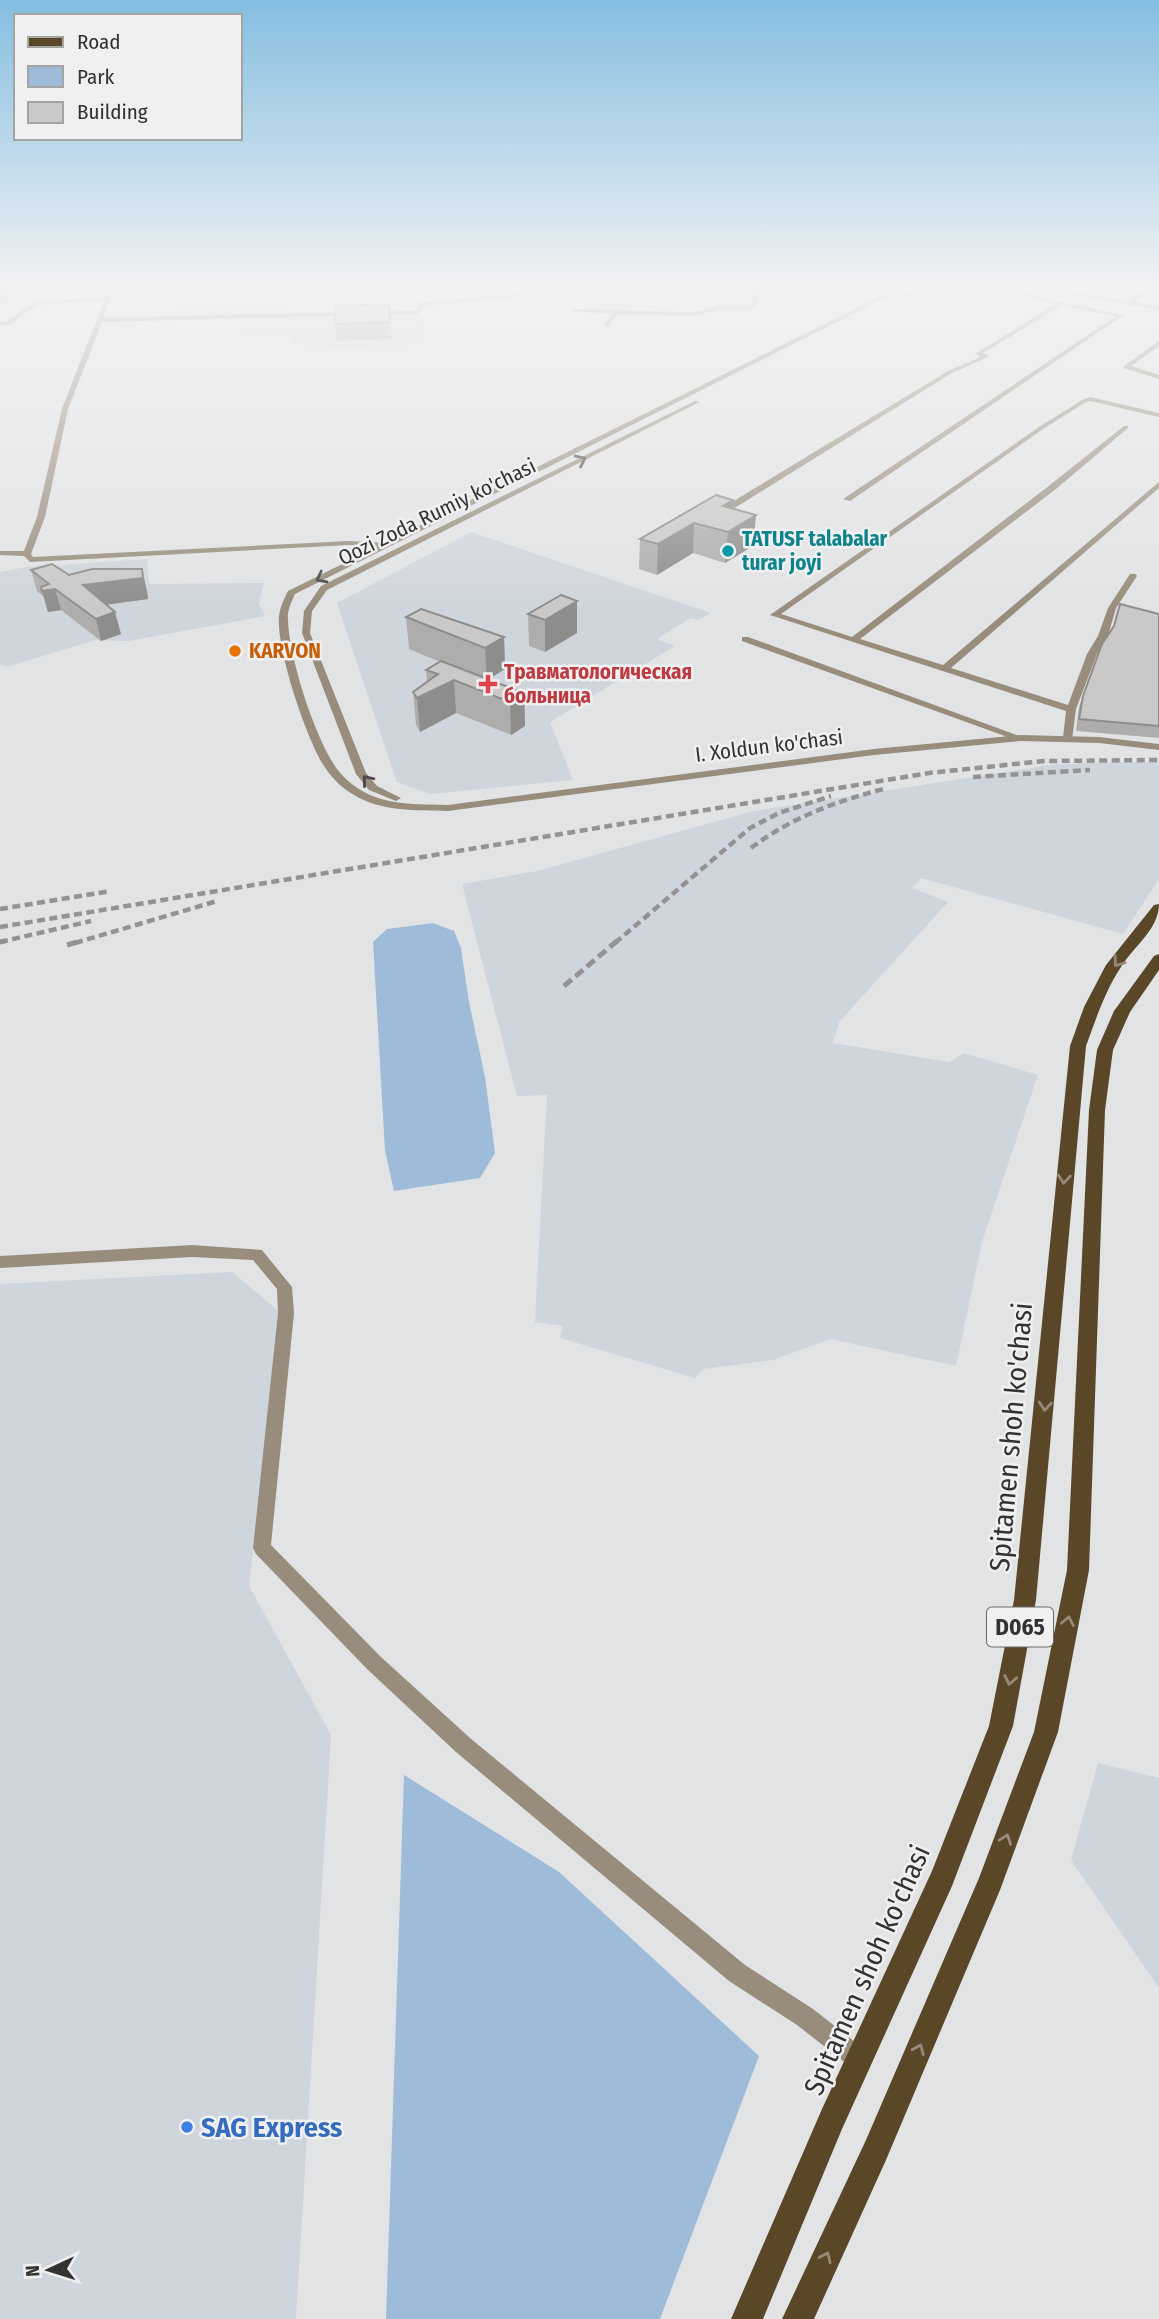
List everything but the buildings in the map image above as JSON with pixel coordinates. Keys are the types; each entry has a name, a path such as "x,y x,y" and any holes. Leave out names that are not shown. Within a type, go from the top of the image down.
{"main road":[{"name":"Spitamen shoh ko'chasi","path":"747,2319 943,1877 1001,1726 1026,1600 1078,1046 1092,1007 1114,965 1159,908"},
{"name":"D065","path":"799,2319 876,2150 991,1881 1046,1732 1078,1570 1097,1110 1105,1049 1122,1011 1159,959"}],"street":[{"path":"73,393 58,432 41,517 27,554 30,560 349,543 386,545"},
{"name":"Qozi Zoda Rumiy ko'chasi","path":"386,803 350,787 330,767 322,754 295,678 283,616 291,593 691,393"},
{"path":"709,519 915,393"},
{"path":"847,499 1005,393"},
{"name":"Qozi Zoda Rumiy ko'chasi","path":"428,807 373,788 361,774 306,633 307,611 324,588 335,582 705,399"},
{"path":"1071,709 774,614 1084,401 1090,399 1159,415"},
{"path":"853,640 1053,487 1126,427"},
{"path":"944,668 1159,484"},
{"path":"0,553 27,554"},
{"path":"1068,738 1071,709 1112,608 1133,576"},
{"path":"745,639 1020,738"},
{"name":"I. Xoldun ko'chasi","path":"386,803 448,808 874,752 1020,738 1068,738 1159,747"},
{"path":"0,1262 192,1251 257,1254 284,1287 286,1313 262,1548 374,1663 463,1745 737,1973 805,2017 860,2060"}],"shaded area":[{"name":"Травматологическая больница","path":"471,532 711,613 698,620 691,618 657,639 675,646 550,722 573,780 430,794 397,782 337,603"},
{"path":"147,559 149,584 264,583 259,604 265,616 128,641 95,640 7,667 0,664 0,572 27,567"},
{"path":"1159,762 1159,879 1123,934 921,878 912,888 948,902 839,1022 833,1043 949,1062 964,1053 1038,1075 982,1242 956,1366 830,1339 773,1360 703,1369 695,1378 560,1338 563,1326 535,1322 547,1095 517,1096 462,884 537,871 754,811 1056,764"},
{"path":"232,1272 281,1313 249,1586 331,1735 296,2319 0,2319 0,1284"},
{"path":"1098,1763 1159,1778 1159,1988 1071,1860"}],"green space":[{"path":"433,923 454,931 461,948 485,1077 495,1153 480,1178 394,1191 385,1150 373,942 387,929"},
{"path":"404,1775 559,1872 759,2056 660,2319 386,2319"}],"railway":[{"path":"0,927 929,773 1044,761 1159,760"},
{"path":"973,777 1090,770"},
{"path":"751,848 783,827 816,811 887,788"},
{"path":"615,943 750,828 779,813 831,796"},
{"path":"0,909 111,891"},
{"path":"75,943 217,901"},
{"path":"5,941 0,942 91,921"},
{"path":"67,945 81,941"},
{"path":"564,986 617,941"}],"place":[{"name":"TATUSF talabalar turar joyi","path":"728,551"},
{"name":"KARVON","path":"235,651"},
{"name":"Травматологическая больница","path":"488,684"},
{"name":"SAG Express","path":"187,2127"}]}
